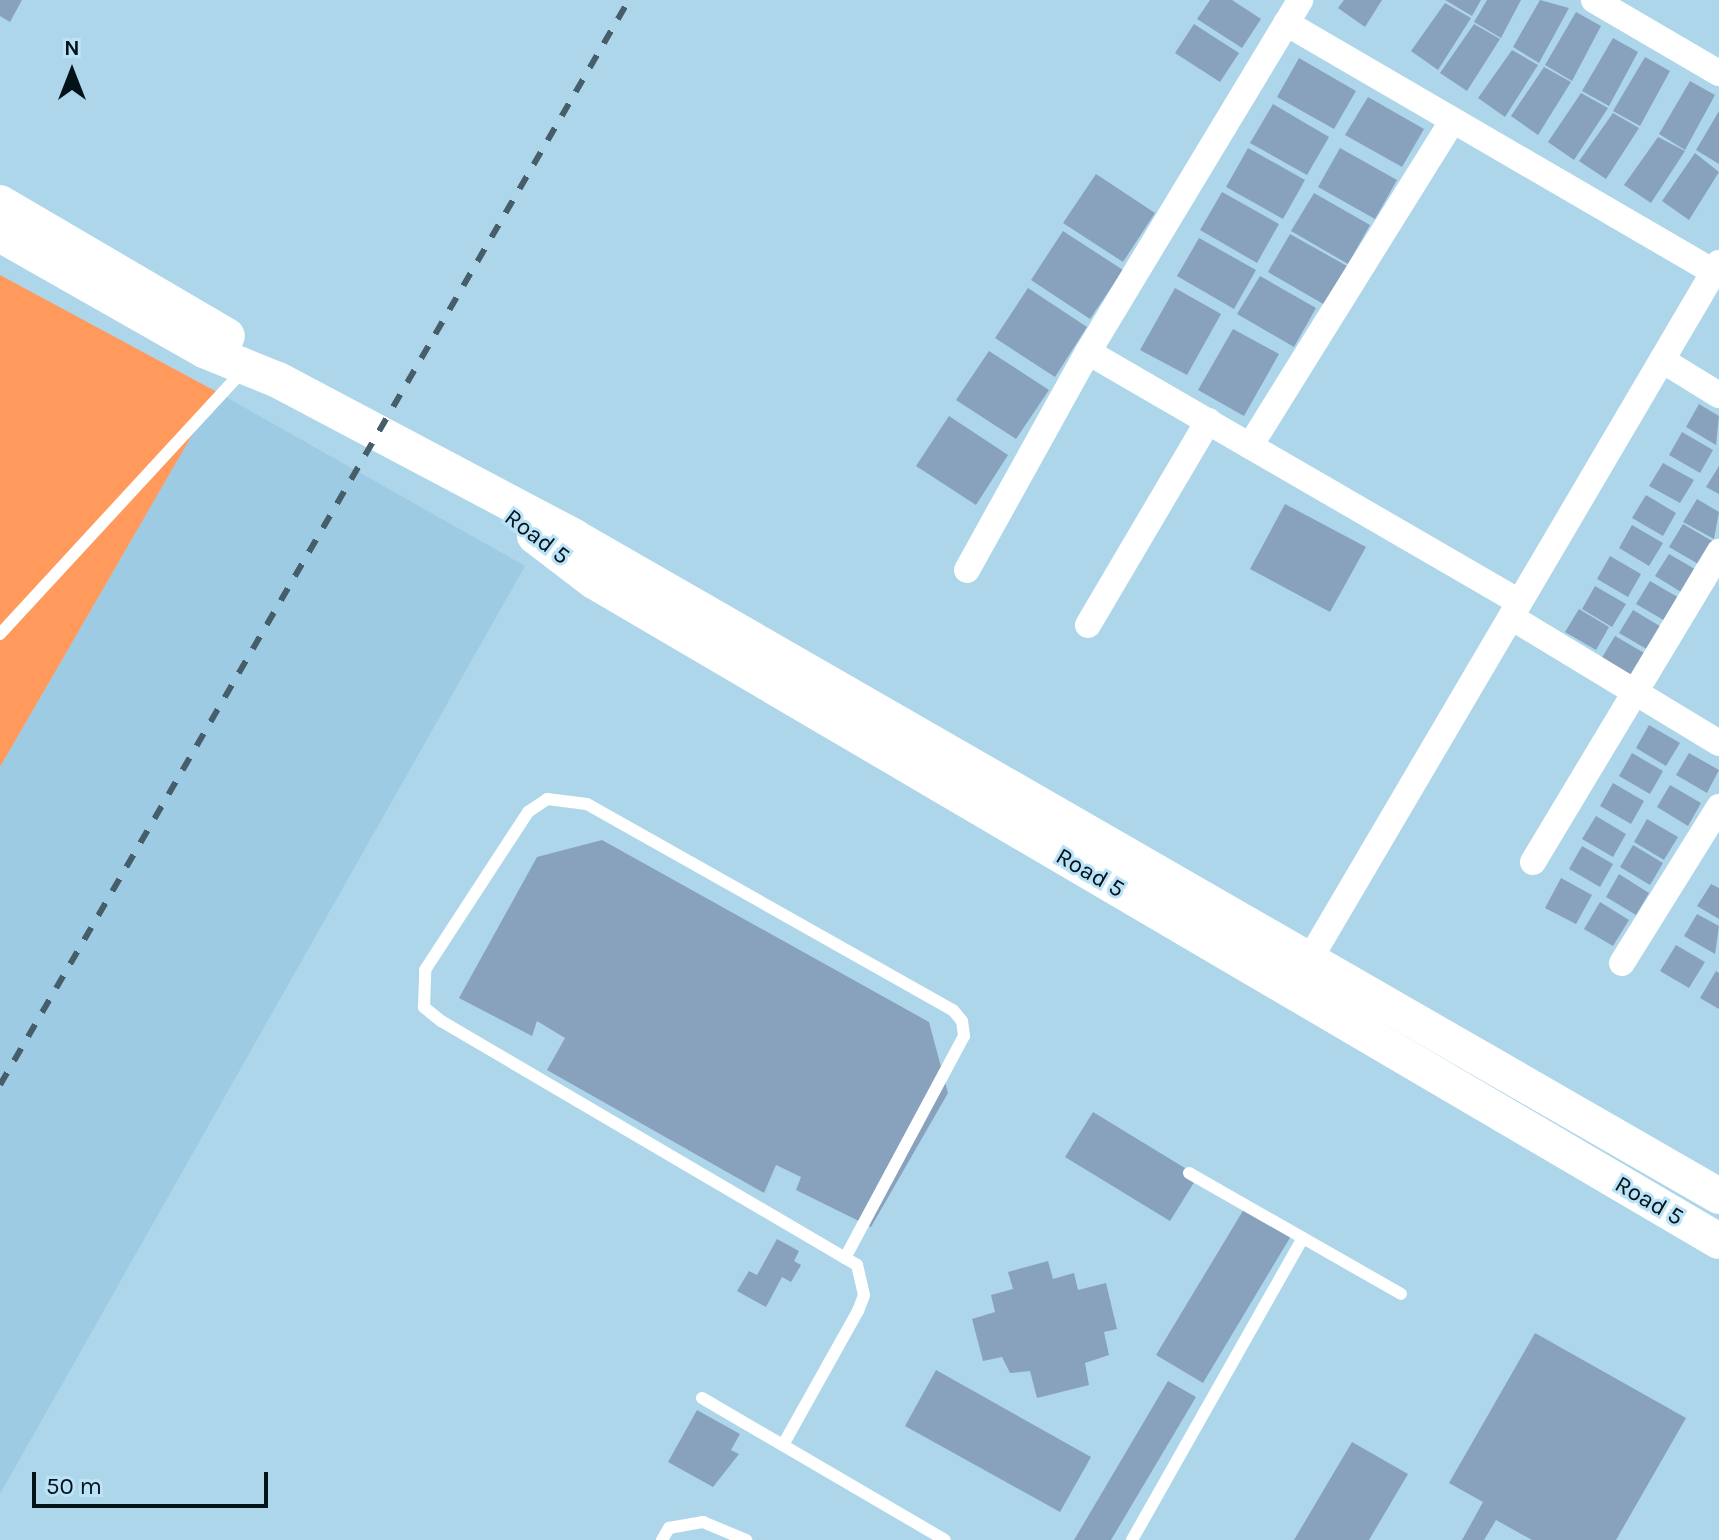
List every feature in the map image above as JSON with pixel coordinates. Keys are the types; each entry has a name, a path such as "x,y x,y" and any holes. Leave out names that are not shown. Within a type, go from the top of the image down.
{"street":[{"path":"967,570 1088,352 1300,0"},
{"path":"1594,0 1719,73"},
{"path":"1286,23 1452,121 1716,268 1291,991"},
{"path":"1250,446 1452,121"},
{"name":"Road 5","path":"0,203 215,328 262,374"},
{"name":"Road 5","path":"0,234 472,488 574,537 1719,1196"},
{"path":"1088,352 1250,446 1515,610 1634,692 1719,743"},
{"path":"1662,360 1719,395"},
{"path":"1088,625 1208,421"},
{"name":"Road 5","path":"472,488 594,581 1719,1241"},
{"path":"1533,862 1719,552"},
{"path":"1622,963 1719,807"}],"lane":[{"path":"0,634 262,374"},
{"path":"783,1445 864,1295 857,1265 845,1258 424,1007 425,970 528,812 547,799 587,804 953,1010 962,1021 964,1036 845,1258"},
{"path":"1189,1173 1401,1294"},
{"path":"1132,1540 1303,1238"},
{"path":"702,1398 945,1540"},
{"path":"662,1540 669,1528 703,1522 746,1540"}],"shaded area":[{"path":"0,275 217,392 0,767"},
{"path":"217,392 525,566 0,1494 0,767"}],"building":[{"path":"0,0 22,0 10,22 0,16"},
{"path":"1210,0 1232,0 1261,19 1242,48 1197,19"},
{"path":"1344,0 1382,0 1365,27 1338,8"},
{"path":"1445,0 1481,0 1472,16"},
{"path":"1487,0 1521,0 1501,38 1474,22"},
{"path":"1540,0 1569,8 1539,63 1513,47"},
{"path":"1445,3 1471,18 1438,70 1411,51"},
{"path":"1576,12 1601,26 1572,81 1545,65"},
{"path":"1194,24 1239,53 1220,82 1175,53"},
{"path":"1474,24 1500,39 1467,91 1440,73"},
{"path":"1613,38 1638,52 1609,106 1582,91"},
{"path":"1512,50 1538,65 1505,117 1478,98"},
{"path":"1645,57 1670,71 1640,126 1613,111"},
{"path":"1299,58 1356,91 1334,129 1277,97"},
{"path":"1544,67 1571,82 1538,135 1511,116"},
{"path":"1690,81 1715,95 1685,150 1659,134"},
{"path":"1581,93 1608,108 1574,160 1548,142"},
{"path":"1368,97 1424,129 1402,167 1345,135"},
{"path":"1273,104 1329,137 1307,175 1250,143"},
{"path":"1719,111 1719,164 1696,150"},
{"path":"1613,113 1639,128 1606,179 1579,161"},
{"path":"1658,137 1685,151 1651,203 1624,185"},
{"path":"1248,148 1305,180 1283,219 1226,187"},
{"path":"1340,148 1397,180 1375,219 1318,187"},
{"path":"1695,153 1719,172 1689,220 1662,201"},
{"path":"1096,174 1155,213 1123,262 1063,223"},
{"path":"1222,192 1279,224 1257,263 1200,230"},
{"path":"1314,193 1370,225 1348,264 1291,231"},
{"path":"1063,231 1123,270 1090,319 1031,280"},
{"path":"1290,234 1347,266 1325,305 1268,272"},
{"path":"1199,238 1256,270 1234,309 1177,276"},
{"path":"1260,276 1316,308 1294,347 1237,314"},
{"path":"1028,288 1087,327 1055,377 995,338"},
{"path":"1175,288 1221,314 1187,375 1140,350"},
{"path":"1233,329 1279,354 1244,416 1198,390"},
{"path":"989,351 1049,390 1016,439 956,400"},
{"path":"1699,404 1719,416 1716,445 1686,427"},
{"path":"949,416 1008,455 976,505 916,466"},
{"path":"1682,432 1713,450 1700,473 1669,455"},
{"path":"1663,463 1694,480 1680,503 1649,486"},
{"path":"1719,466 1719,494 1706,487"},
{"path":"1646,495 1676,513 1663,536 1632,518"},
{"path":"1697,499 1719,512 1714,539 1683,522"},
{"path":"1285,504 1366,547 1330,612 1250,569"},
{"path":"1683,524 1714,542 1700,565 1669,547"},
{"path":"1632,525 1663,543 1649,566 1619,548"},
{"path":"1669,554 1700,572 1686,595 1655,576"},
{"path":"1610,556 1641,574 1628,597 1597,579"},
{"path":"1650,581 1681,599 1667,622 1636,604"},
{"path":"1595,586 1626,604 1612,627 1582,609"},
{"path":"1579,609 1609,627 1596,650 1565,632"},
{"path":"1633,610 1663,628 1650,651 1619,633"},
{"path":"1615,636 1646,654 1632,677 1601,659"},
{"path":"1649,725 1680,743 1666,766 1636,748"},
{"path":"1632,753 1663,771 1650,794 1619,776"},
{"path":"1689,753 1719,770 1707,793 1676,775"},
{"path":"1613,783 1644,801 1631,824 1600,806"},
{"path":"1670,785 1701,803 1688,826 1657,807"},
{"path":"1596,816 1626,834 1613,857 1582,839"},
{"path":"1647,819 1678,837 1664,860 1634,842"},
{"path":"602,840 929,1022 948,1093 871,1227 796,1190 801,1177 776,1165 764,1193 547,1070 565,1038 537,1021 532,1036 459,998 537,857"},
{"path":"1633,845 1663,863 1650,885 1620,867"},
{"path":"1582,846 1613,864 1600,887 1569,869"},
{"path":"1619,874 1649,893 1636,915 1606,897"},
{"path":"1561,878 1592,895 1576,924 1545,908"},
{"path":"1711,884 1719,888 1719,919 1697,906"},
{"path":"1600,902 1629,920 1613,946 1584,929"},
{"path":"1697,914 1719,926 1715,954 1684,936"},
{"path":"1676,945 1705,962 1689,988 1660,971"},
{"path":"1716,971 1719,973 1719,1009 1700,998"},
{"path":"1093,1112 1198,1176 1170,1221 1065,1157"},
{"path":"1244,1209 1291,1236 1203,1383 1156,1355"},
{"path":"777,1239 799,1251 794,1261 801,1265 791,1282 782,1277 766,1307 737,1291 749,1271 757,1275"},
{"path":"1048,1261 1053,1279 1074,1273 1078,1290 1106,1283 1117,1329 1104,1332 1109,1355 1085,1363 1089,1385 1037,1398 1030,1371 1010,1373 1002,1357 983,1361 972,1319 995,1312 991,1295 1013,1289 1008,1272"},
{"path":"1535,1333 1686,1418 1616,1540 1532,1540 1496,1520 1484,1540 1462,1540 1483,1502 1449,1483"},
{"path":"936,1370 1091,1457 1060,1512 905,1426"},
{"path":"1168,1381 1196,1397 1111,1540 1074,1540"},
{"path":"697,1410 740,1434 731,1450 739,1454 713,1487 668,1462"},
{"path":"1352,1442 1408,1474 1369,1540 1294,1540"}],"railway":[{"path":"0,1085 629,0"}]}
